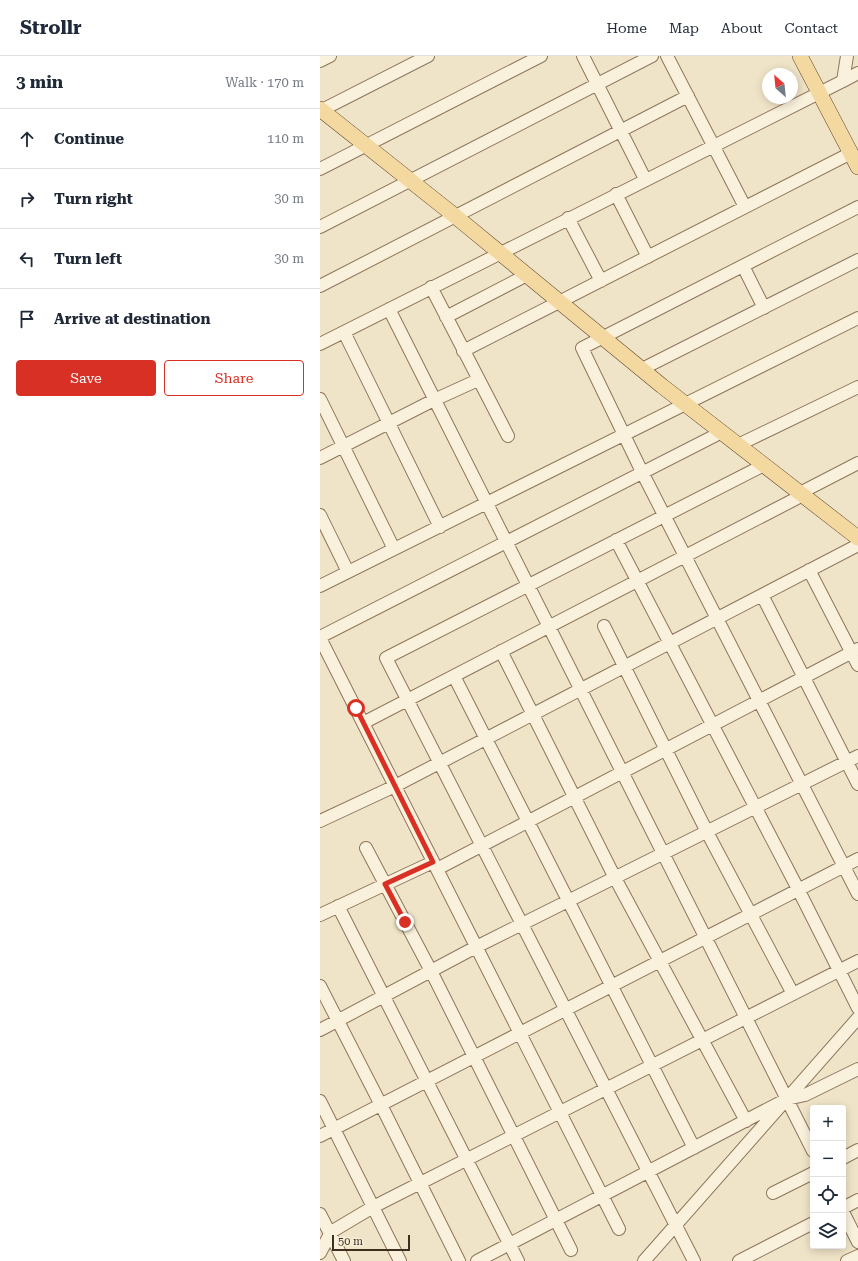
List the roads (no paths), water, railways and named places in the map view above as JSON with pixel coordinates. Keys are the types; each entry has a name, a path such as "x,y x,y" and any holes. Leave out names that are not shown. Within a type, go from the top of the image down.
{"main road":[{"path":"800,56 821,91 858,167"},
{"path":"321,110 455,216 642,369 802,494 858,544"}],"street":[{"path":"320,61 330,56"},
{"path":"321,110 428,56"},
{"path":"320,169 541,56"},
{"path":"583,56 645,180"},
{"path":"320,228 410,180 652,56"},
{"path":"667,56 745,207"},
{"path":"840,82 847,56"},
{"path":"320,344 858,73"},
{"path":"320,286 688,96"},
{"path":"463,351 851,153"},
{"path":"616,194 648,256"},
{"path":"858,207 582,348 664,516 858,894"},
{"path":"568,218 601,281"},
{"path":"642,369 858,260"},
{"path":"743,266 764,308"},
{"path":"446,317 527,275"},
{"path":"431,288 508,436"},
{"path":"389,309 810,1145"},
{"path":"320,586 858,318"},
{"path":"344,332 440,527"},
{"path":"320,458 390,424 434,400 478,380"},
{"path":"738,445 858,387"},
{"path":"320,399 394,549"},
{"path":"619,1229 320,638 722,432"},
{"path":"363,723 685,556 858,463"},
{"path":"694,1261 386,658 764,465"},
{"path":"320,515 348,572"},
{"path":"616,540 756,807 858,1008"},
{"path":"320,821 395,786 858,544"},
{"path":"809,570 855,650 858,665"},
{"path":"762,595 858,784"},
{"path":"604,626 707,832 793,994"},
{"path":"320,915 385,884 435,865 481,845 855,650"},
{"path":"501,651 615,878 746,1121"},
{"path":"454,676 694,1148"},
{"path":"320,1030 521,924 858,756"},
{"path":"366,848 431,971 571,1250"},
{"path":"320,1136 858,859"},
{"path":"338,906 518,1261"},
{"path":"320,1253 330,1234 373,1207 858,961"},
{"path":"320,986 382,1104 458,1261"},
{"path":"644,1261 858,1018"},
{"path":"477,1261 787,1099 805,1095 858,1069"},
{"path":"320,1101 400,1261"},
{"path":"846,1156 858,1150"},
{"path":"773,1194 810,1175"},
{"path":"846,1206 858,1200"},
{"path":"844,1213 858,1242"},
{"path":"320,1214 344,1261"},
{"path":"738,1261 810,1225"},
{"path":"847,1261 858,1256"}]}
